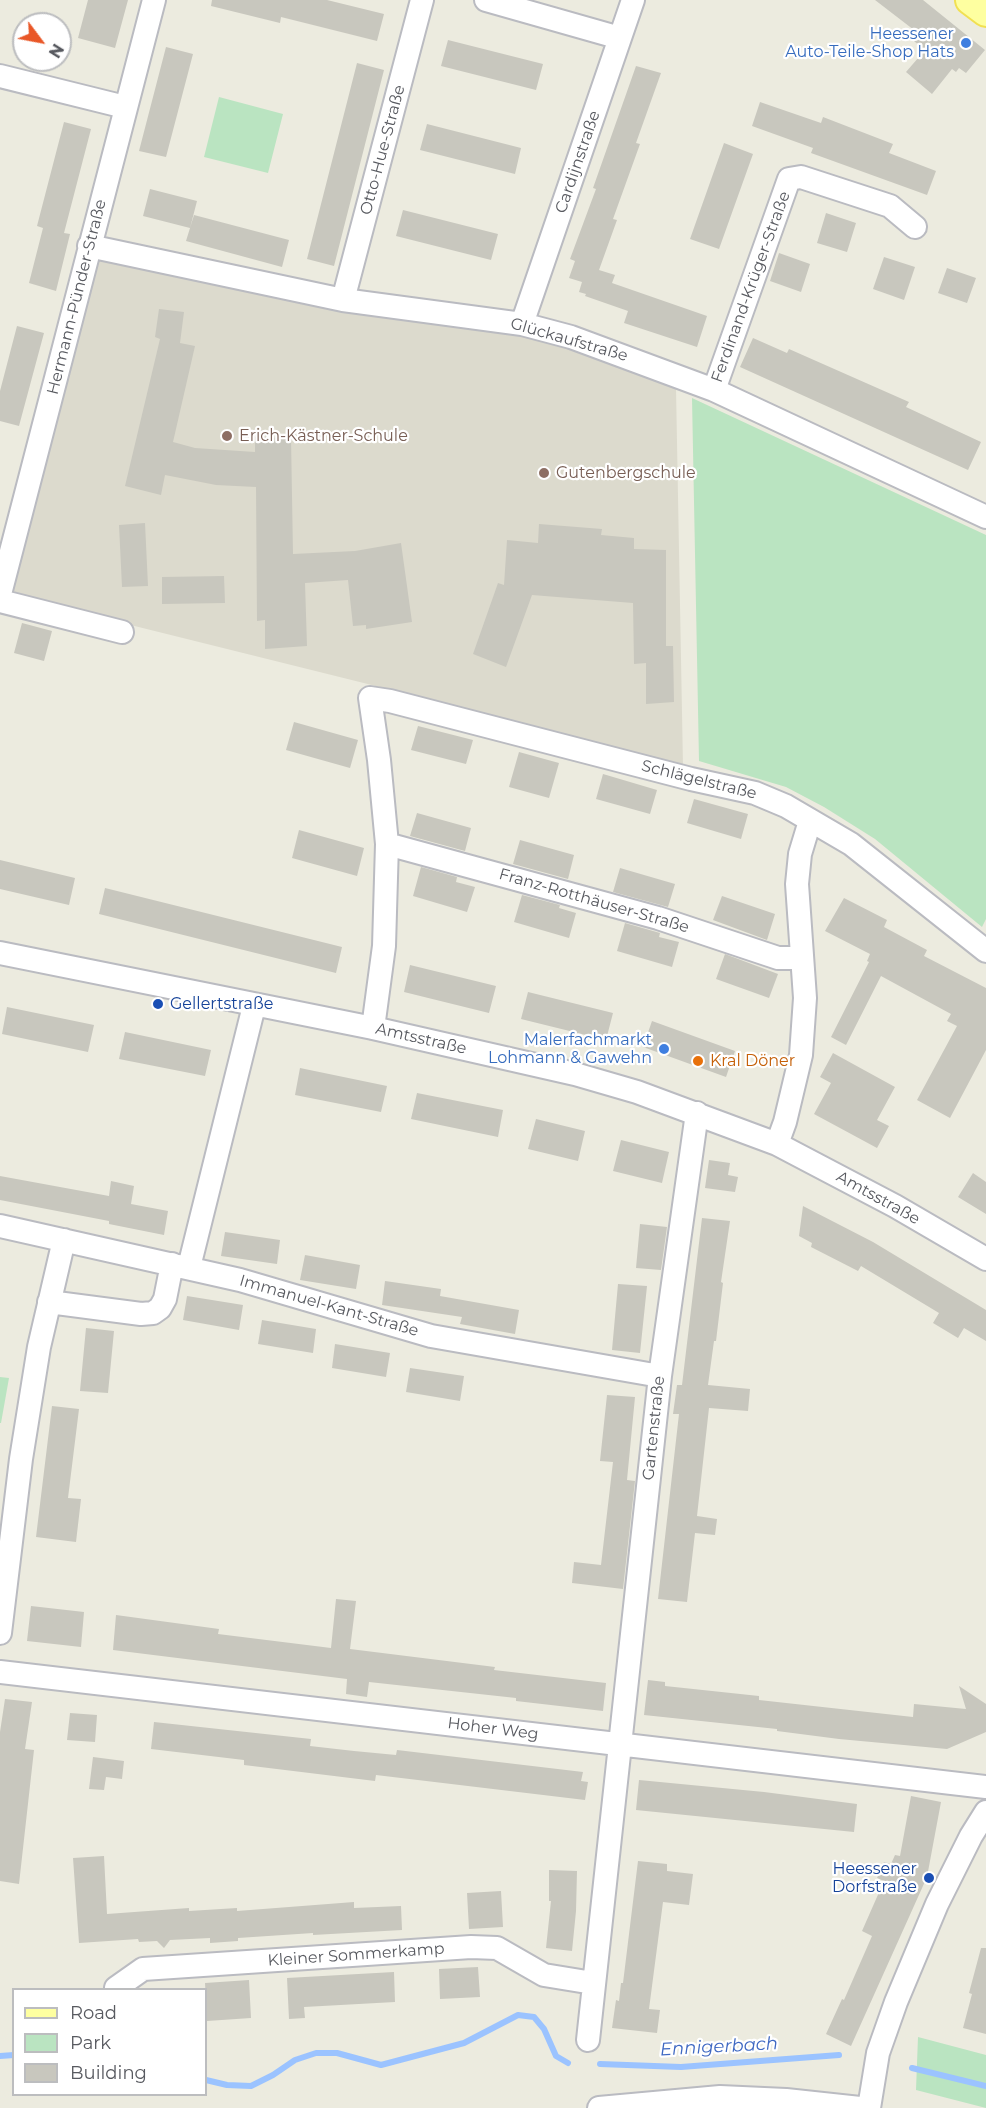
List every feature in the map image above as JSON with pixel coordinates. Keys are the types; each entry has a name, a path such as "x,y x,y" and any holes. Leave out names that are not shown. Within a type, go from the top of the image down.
{"main road":[{"path":"970,0 986,12"}],"street":[{"name":"Hermann-Pünder-Straße","path":"0,594 154,0"},
{"name":"Otto-Hue-Straße","path":"343,300 422,0"},
{"path":"486,0 620,38"},
{"name":"Cardijnstraße","path":"522,324 633,0"},
{"path":"0,76 125,107"},
{"name":"Ferdinand-Krüger-Straße","path":"714,390 789,179 801,177 890,206 915,227"},
{"name":"Glückaufstraße","path":"90,246 343,300 522,324 598,346 714,390 986,517"},
{"path":"0,601 122,632"},
{"name":"Schlägelstraße","path":"387,844 370,698 755,793 786,806 851,844 986,951"},
{"path":"777,1144 785,1122 801,1055 805,998 797,885 800,854 810,821"},
{"path":"373,1029 384,946 387,844"},
{"name":"Franz-Rotthäuser-Straße","path":"387,844 658,918 778,957 801,958"},
{"name":"Amtsstraße","path":"0,953 373,1029 575,1074 697,1113 777,1144 895,1206 986,1259"},
{"path":"49,1302 141,1314 160,1308 180,1265 254,1006"},
{"name":"Gartenstraße","path":"620,1744 660,1376 697,1113"},
{"name":"Immanuel-Kant-Straße","path":"0,1226 180,1265 297,1295 431,1336 660,1376"},
{"path":"0,1633 21,1458 39,1347 64,1240"},
{"name":"Hoher Weg","path":"0,1672 986,1787"},
{"path":"588,2040 620,1744"},
{"path":"869,2108 878,2053 896,2002 940,1896 986,1812"},
{"name":"Kleiner Sommerkamp","path":"116,1988 143,1969 471,1947 497,1948 544,1975 593,1983"},
{"path":"599,2108 720,2097 786,2100 860,2108"}],"shaded area":[{"path":"99,256 520,333 615,361 676,388 683,767 420,697 10,595"}],"green space":[{"path":"219,97 283,114 268,173 204,157"},
{"path":"692,398 986,535 986,919 982,927 875,839 824,807 786,787 699,761"},
{"path":"0,1377 9,1378 1,1423 0,1423"},
{"path":"918,2037 986,2055 986,2108 916,2090"}],"building":[{"path":"88,0 128,0 115,48 78,38"},
{"path":"212,0 327,0 384,14 377,41 281,17 280,23 211,6"},
{"path":"875,0 923,0 985,50 966,73 959,68 956,72 952,69 932,94 906,72 925,50 909,37 914,30"},
{"path":"448,40 543,64 536,90 441,66"},
{"path":"166,47 193,54 166,157 139,151"},
{"path":"357,63 384,70 334,266 307,259"},
{"path":"636,66 661,73 636,143 640,144 613,219 617,220 599,270 615,275 612,283 707,316 697,347 624,323 628,311 585,296 586,294 579,292 582,282 569,278 575,261 570,259 596,189 593,188"},
{"path":"760,102 821,123 823,117 893,144 889,153 936,171 927,195 811,153 813,148 752,126"},
{"path":"64,122 91,129 64,233 70,234 56,291 29,283 43,228 37,226"},
{"path":"427,124 521,148 515,174 420,150"},
{"path":"724,143 753,154 719,249 690,239"},
{"path":"150,189 197,201 190,228 143,216"},
{"path":"403,210 498,234 491,260 396,236"},
{"path":"826,213 856,223 847,252 817,243"},
{"path":"194,215 289,240 282,267 186,241"},
{"path":"779,253 810,264 801,292 770,281"},
{"path":"884,257 915,267 904,300 873,289"},
{"path":"947,268 976,278 967,303 938,293"},
{"path":"159,309 184,312 180,343 195,346 173,442 195,448 255,452 255,437 291,438 293,554 355,551 401,543 412,622 366,629 366,625 353,626 348,580 305,583 307,646 265,649 265,620 257,621 256,487 216,485 165,475 161,495 125,486 160,339 155,337"},
{"path":"17,326 44,333 19,426 0,421 0,391"},
{"path":"753,338 787,353 789,349 909,402 906,407 981,442 968,470 740,367"},
{"path":"145,523 148,586 122,587 119,525"},
{"path":"539,524 602,529 601,535 634,538 634,549 666,550 666,646 673,646 674,702 646,704 646,663 634,664 633,603 532,595 506,667 473,654 498,583 504,585 507,540 538,543"},
{"path":"224,576 225,603 162,604 162,577"},
{"path":"22,623 52,631 44,661 14,653"},
{"path":"294,722 358,740 350,768 286,750"},
{"path":"418,726 473,740 466,764 411,750"},
{"path":"519,752 559,763 549,798 509,787"},
{"path":"603,774 657,790 650,814 596,799"},
{"path":"694,799 748,814 741,839 687,823"},
{"path":"417,813 471,828 465,851 410,836"},
{"path":"299,830 364,848 357,876 292,858"},
{"path":"520,840 574,855 568,879 513,864"},
{"path":"0,860 75,878 69,905 0,889"},
{"path":"421,867 457,877 456,882 475,887 467,912 413,896"},
{"path":"620,868 675,884 668,907 613,892"},
{"path":"105,888 342,947 336,973 99,914"},
{"path":"522,895 560,905 559,908 576,913 569,938 514,922"},
{"path":"722,896 775,914 767,940 713,920"},
{"path":"844,898 887,920 884,927 927,950 924,956 986,988 986,1050 950,1118 917,1100 957,1026 947,1021 951,1014 881,976 846,1045 831,1037 869,962 867,961 870,954 825,931"},
{"path":"625,923 660,933 659,937 679,942 672,967 617,951"},
{"path":"725,954 778,974 769,998 716,979"},
{"path":"410,965 496,986 489,1013 404,992"},
{"path":"528,992 613,1013 606,1040 521,1019"},
{"path":"7,1007 94,1025 88,1052 2,1034"},
{"path":"652,1021 735,1051 726,1077 643,1047"},
{"path":"125,1032 211,1050 205,1076 119,1059"},
{"path":"833,1053 895,1087 877,1120 889,1126 877,1148 814,1114 831,1083 820,1077"},
{"path":"300,1068 387,1086 381,1112 295,1095"},
{"path":"417,1093 503,1110 498,1137 411,1119"},
{"path":"536,1119 585,1131 578,1161 528,1149"},
{"path":"621,1140 669,1152 662,1183 613,1171"},
{"path":"709,1160 730,1163 728,1175 738,1177 735,1192 705,1188"},
{"path":"973,1173 986,1182 986,1214 958,1197"},
{"path":"0,1176 109,1196 111,1181 134,1186 131,1204 168,1211 164,1235 109,1224 109,1221 0,1200"},
{"path":"803,1206 873,1242 986,1310 986,1341 964,1328 958,1338 933,1323 939,1313 861,1266 858,1271 811,1247 812,1243 799,1236"},
{"path":"702,1218 730,1221 721,1282 723,1283 716,1341 714,1341 708,1385 750,1389 748,1411 709,1408 697,1516 717,1519 715,1535 695,1533 687,1602 658,1599 679,1414 673,1414 677,1385 682,1385"},
{"path":"640,1224 667,1227 661,1270 636,1268"},
{"path":"225,1232 280,1240 277,1264 221,1256"},
{"path":"305,1255 360,1265 356,1289 300,1280"},
{"path":"385,1281 441,1289 440,1296 519,1310 515,1334 460,1324 462,1317 382,1305"},
{"path":"618,1284 647,1286 640,1353 612,1350"},
{"path":"187,1296 243,1305 239,1330 183,1320"},
{"path":"262,1320 316,1329 313,1353 258,1344"},
{"path":"86,1328 114,1331 108,1393 80,1391"},
{"path":"335,1344 390,1353 386,1377 332,1368"},
{"path":"410,1368 464,1376 460,1401 406,1392"},
{"path":"607,1395 635,1397 627,1480 635,1481 623,1589 572,1583 574,1562 601,1565 613,1462 600,1461"},
{"path":"52,1406 79,1409 68,1498 81,1499 76,1542 36,1537"},
{"path":"336,1599 356,1601 350,1649 495,1667 494,1670 606,1683 603,1711 516,1701 516,1698 369,1682 367,1697 346,1694 347,1679 113,1650 116,1615 219,1629 218,1634 331,1648"},
{"path":"31,1606 84,1612 81,1647 27,1641"},
{"path":"648,1680 665,1682 665,1686 759,1696 759,1700 913,1717 914,1704 966,1709 959,1686 986,1704 986,1732 947,1749 839,1739 777,1731 777,1729 644,1715"},
{"path":"5,1699 32,1702 25,1749 34,1750 19,1884 0,1881 0,1732"},
{"path":"70,1713 97,1715 95,1742 67,1740"},
{"path":"154,1722 311,1739 310,1746 396,1755 397,1750 583,1772 581,1781 588,1782 585,1800 376,1775 375,1781 244,1765 244,1760 151,1749"},
{"path":"93,1757 124,1761 122,1779 106,1777 104,1790 89,1789"},
{"path":"639,1780 857,1804 854,1832 636,1810"},
{"path":"911,1796 941,1802 927,1877 851,2046 826,2034 842,1999 844,2000 872,1936 862,1931 884,1881 877,1878 884,1862 891,1864 895,1855 900,1856"},
{"path":"104,1856 107,1914 189,1908 189,1911 237,1908 237,1911 354,1902 354,1908 401,1906 402,1930 238,1938 238,1941 210,1943 210,1938 170,1940 164,1948 157,1941 139,1942 138,1939 79,1943 73,1858"},
{"path":"638,1861 667,1864 667,1871 693,1874 689,1905 663,1902 649,2009 660,2010 657,2033 612,2028 616,2000 619,2001 621,1983 623,1983"},
{"path":"549,1870 577,1871 572,1951 546,1948 551,1901 549,1901"},
{"path":"501,1891 503,1927 469,1929 467,1893"},
{"path":"981,1948 986,1948 986,2034 963,2028 972,1994 969,1993"},
{"path":"478,1967 480,1997 440,1999 439,1969"},
{"path":"394,1972 395,2002 304,2007 305,2018 289,2019 287,1978"},
{"path":"249,1980 251,2018 207,2021 205,1983"}],"waterway":[{"name":"Ennigerbach","path":"207,2080 227,2085 251,2086 295,2060 316,2053 337,2053 381,2065 464,2043 518,2015 534,2017 544,2029 556,2056 568,2063"},
{"name":"Ennigerbach","path":"0,2056 12,2055"},
{"name":"Ennigerbach","path":"600,2064 681,2067 839,2055"},
{"name":"Ennigerbach","path":"912,2068 986,2086"}],"place":[{"name":"Heessener Auto-Teile-Shop Hats","path":"966,43"},
{"name":"Erich-Kästner-Schule","path":"227,436"},
{"name":"Gutenbergschule","path":"544,473"},
{"name":"Gellertstraße","path":"158,1004"},
{"name":"Malerfachmarkt Lohmann & Gawehn","path":"664,1049"},
{"name":"Kral Döner","path":"698,1061"},
{"name":"Heessener Dorfstraße","path":"929,1878"}]}
